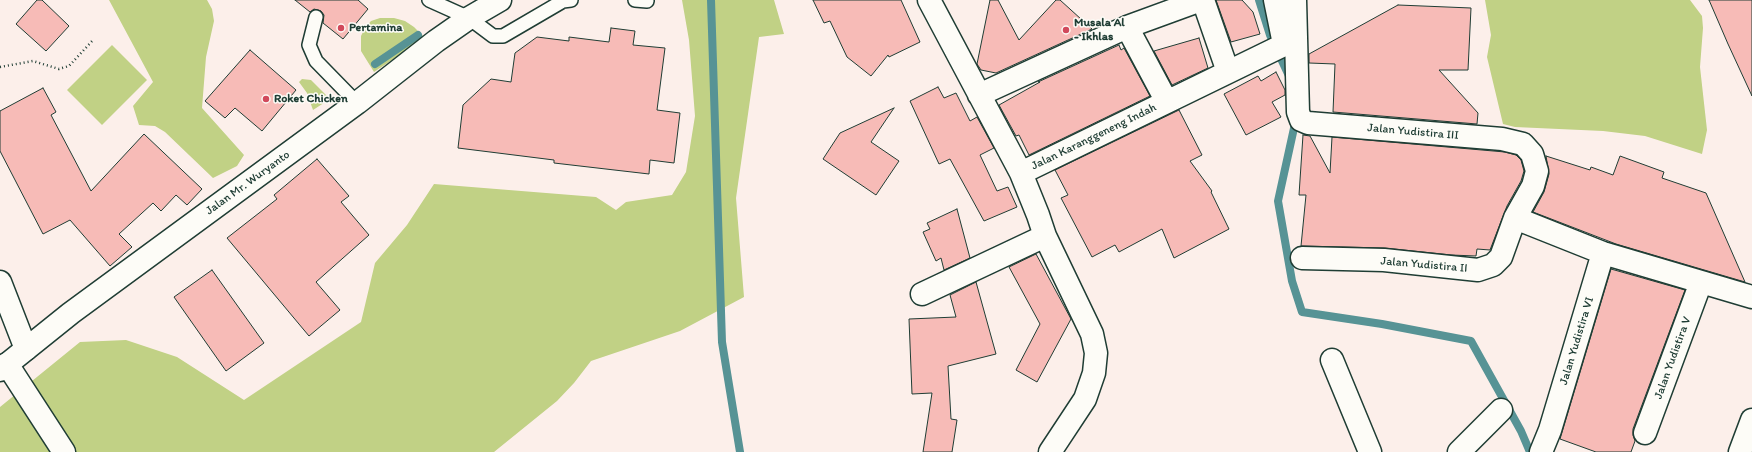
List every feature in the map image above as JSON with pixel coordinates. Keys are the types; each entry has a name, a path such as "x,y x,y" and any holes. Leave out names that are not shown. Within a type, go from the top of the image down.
{"street":[{"name":"Jalan Mr. Wuryanto","path":"3,367 90,299 357,103 436,41 469,18 500,0"},
{"name":"Jalan Karanggeneng Indah","path":"928,0 1021,173 1045,236 1092,334 1096,353 1094,373 1085,399 1050,452"},
{"path":"980,95 1127,27 1202,0 1228,72"},
{"path":"1275,0 1283,45"},
{"path":"1283,45 1295,0"},
{"name":"Jalan Karanggeneng Indah","path":"1127,27 1167,102"},
{"name":"Jalan Karanggeneng Indah","path":"1021,173 1283,45"},
{"name":"Jalan Yudistira III","path":"1283,45 1298,112 1301,120 1304,122 1502,139 1524,144 1532,154 1537,171 1533,186 1515,218"},
{"path":"1515,218 1603,253 1752,297"},
{"name":"Jalan Yudistira II","path":"1302,258 1384,260 1478,270 1493,265 1501,257 1515,218"},
{"path":"922,294 1045,236"},
{"name":"Jalan Yudistira VI","path":"1541,452 1550,430 1603,253"},
{"path":"0,282 26,349"},
{"name":"Jalan Yudistira V","path":"1645,434 1700,282"},
{"path":"1332,360 1370,452"},
{"path":"3,367 64,452"},
{"path":"1459,452 1501,410"},
{"path":"1740,452 1752,420"}],"lane":[{"path":"429,0 469,18 493,36 503,36 563,1 571,0"},
{"path":"316,17 309,45 316,61 357,103"}],"path":[{"path":"0,67 33,61 59,69 69,66 94,39"}],"green space":[{"path":"109,0 207,0 212,9 214,21 206,57 202,108 244,155 237,166 213,178 165,132 155,126 139,125 133,106 153,82"},
{"path":"682,0 774,0 784,34 759,37 736,198 744,297 680,331 591,361 574,383 557,401 494,452 0,452 0,407 80,342 126,340 177,357 244,400 361,322 375,263 407,225 434,184 596,197 616,210 626,202 672,195 686,172 695,116 689,40"},
{"path":"1485,0 1690,0 1702,16 1703,28 1700,67 1707,130 1702,154 1645,136 1603,131 1515,127 1503,124 1487,57 1491,35"},
{"path":"380,18 394,18 405,21 414,27 425,38 374,72 361,51 361,36 371,21"},
{"path":"112,45 147,80 102,125 67,90"},
{"path":"302,79 311,80 330,99 313,110 307,93 299,82"}],"building":[{"path":"37,0 42,0 69,26 46,51 16,24"},
{"name":"Pertamina","path":"295,0 358,0 368,9 343,39 323,23 324,15 321,11 314,9 310,12"},
{"path":"813,0 901,0 920,42 889,57 888,55 871,76 847,57 830,21 824,23"},
{"path":"990,0 998,0 1019,40 1056,0 1060,0 1092,29 996,73 981,70 977,64"},
{"path":"1216,0 1242,0 1253,12 1260,34 1231,42"},
{"path":"1709,0 1752,0 1752,96 1728,44"},
{"path":"1398,5 1471,8 1468,70 1439,70 1478,113 1477,124 1333,112 1335,64 1309,63 1309,54"},
{"path":"611,28 635,31 633,45 665,48 657,110 680,113 674,163 650,160 649,174 554,163 554,160 458,148 463,105 491,79 511,82 515,53 537,37 569,41 569,37 609,42"},
{"path":"1199,38 1208,68 1172,85 1154,51"},
{"path":"1119,45 1121,50 1124,48 1150,96 1029,155 1019,135 1016,136 999,105 1040,82 1038,82"},
{"path":"250,50 296,90 262,131 235,108 225,118 205,101"},
{"path":"1276,72 1285,90 1285,95 1272,102 1281,117 1246,135 1224,94 1258,76 1261,81"},
{"path":"938,87 944,98 956,93 970,121 977,117 994,148 980,155 997,191 1008,187 1017,207 984,221 950,159 939,164 910,101"},
{"path":"43,88 56,112 51,115 91,191 144,134 202,189 187,205 176,195 161,211 153,203 119,234 132,247 110,266 70,220 43,234 0,151 0,111"},
{"path":"894,108 871,142 899,161 876,195 823,159 840,133"},
{"path":"1179,110 1202,155 1190,161 1212,191 1211,192 1229,229 1174,258 1162,229 1119,252 1115,245 1092,257 1061,198 1068,195 1055,170"},
{"path":"1303,135 1310,136 1330,173 1332,137 1505,152 1516,155 1521,160 1524,171 1521,181 1507,206 1490,250 1477,249 1476,256 1384,248 1301,246 1306,195 1299,195"},
{"path":"1546,156 1590,170 1591,167 1613,175 1620,156 1664,172 1662,178 1706,193 1745,282 1616,244 1533,212 1544,192 1549,174"},
{"path":"317,159 349,196 341,202 369,235 316,282 340,310 309,336 227,238 277,199 274,195"},
{"path":"957,209 970,258 944,270 941,258 936,261 923,232 930,229 927,223"},
{"path":"1036,254 1071,319 1037,382 1016,370 1040,324 1009,267"},
{"path":"1611,269 1685,290 1633,429 1635,441 1631,452 1596,452 1560,439"},
{"path":"212,270 264,343 226,371 174,297"},
{"path":"976,282 996,354 948,366 951,419 957,420 952,452 923,452 932,393 912,394 909,319 956,317 950,295"}],"waterway":[{"path":"711,0 722,342 740,452"},
{"path":"1259,0 1270,35 1290,78"},
{"path":"375,64 418,35"},
{"path":"1296,119 1278,201 1292,281 1302,312 1382,324 1471,341 1521,431 1530,452"}],"place":[{"name":"Pertamina","path":"341,28"},
{"name":"Musala Al - Ikhlas","path":"1066,30"},
{"name":"Roket Chicken","path":"266,99"}]}
